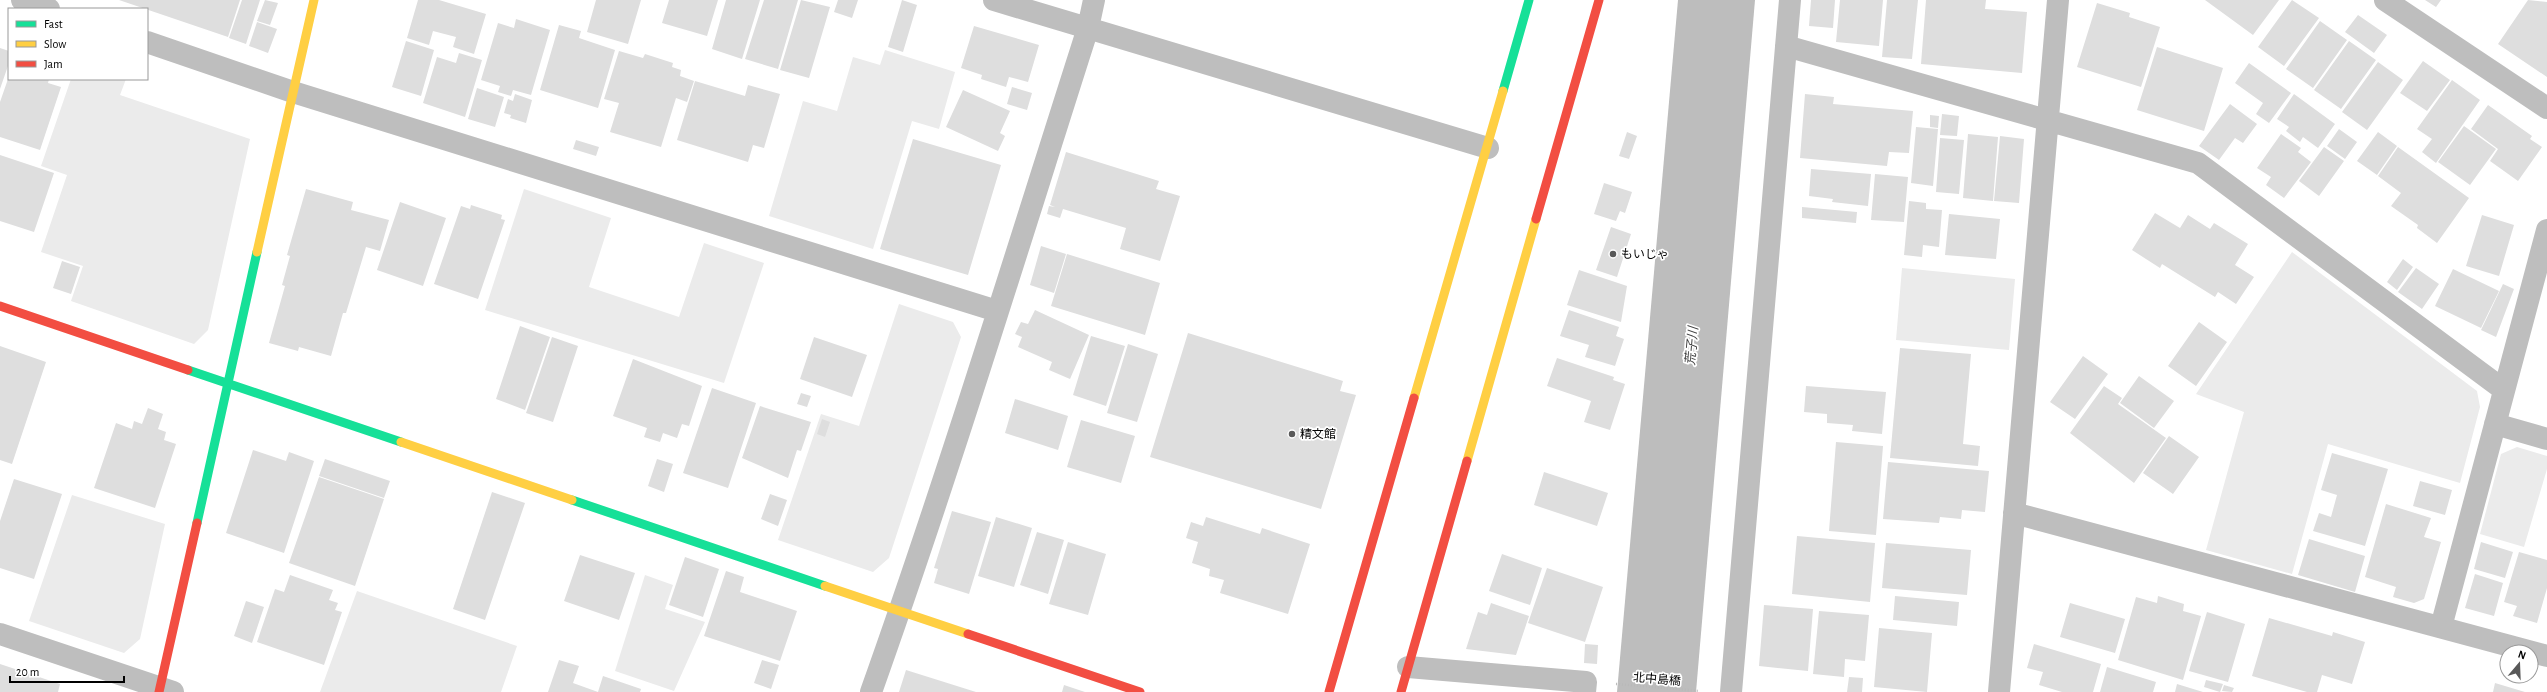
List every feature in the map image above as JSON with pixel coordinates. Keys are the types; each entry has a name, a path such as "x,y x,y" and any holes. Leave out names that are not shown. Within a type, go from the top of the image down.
{"street":[{"path":"22,0 46,8"},
{"path":"0,634 164,691 228,383 314,0"},
{"path":"994,0 1488,148"},
{"path":"871,692 900,611 998,311 1088,28 1094,0"},
{"path":"1329,692 1488,148 1529,0"},
{"path":"1401,692 1599,0"},
{"path":"1731,692 1790,0"},
{"path":"2000,692 2058,0"},
{"path":"2385,0 2547,108"},
{"path":"148,42 293,92 998,311"},
{"path":"1786,46 2198,163 2504,390"},
{"path":"2441,627 2547,230"},
{"path":"0,306 1140,692"},
{"path":"2495,424 2547,439"},
{"path":"2014,513 2547,656"},
{"path":"1408,667 1586,682 1585,692"}],"path":[{"name":"北中島橋","path":"1614,684 1708,692"}],"shaded area":[{"path":"885,50 955,72 939,129 912,121 873,249 769,216 803,101 837,111 853,57 880,65"},
{"path":"71,80 126,80 120,95 250,139 208,330 194,344 71,301 83,266 41,252 67,175 41,166"},
{"path":"524,189 611,218 589,287 679,317 704,243 764,263 724,383 485,310"},
{"path":"2292,252 2477,391 2480,407 2460,483 2328,444 2292,574 2206,550 2244,412 2196,394"},
{"path":"1902,268 2015,279 2009,350 1896,340"},
{"path":"899,304 953,322 961,337 889,558 873,572 778,540 821,414 859,426"},
{"path":"2517,447 2547,456 2547,469 2524,547 2480,534 2501,454"},
{"path":"72,495 165,524 140,639 124,653 29,621"},
{"path":"645,575 673,585 665,609 705,622 674,691 615,671"},
{"path":"357,591 517,646 501,692 320,692"}],"water":[{"name":"荒子川","path":"1678,0 1755,0 1696,692 1617,692"}],"building":[{"path":"119,0 240,0 228,37 148,10 148,8 143,8"},
{"path":"242,0 260,0 246,44 229,38"},
{"path":"265,0 278,3 270,25 257,21"},
{"path":"418,0 439,0 486,14 474,54 453,47 456,37 433,31 429,45 407,38"},
{"path":"596,0 641,0 628,44 587,32"},
{"path":"669,0 718,0 707,36 662,23"},
{"path":"726,0 760,0 742,59 712,49"},
{"path":"764,0 798,0 778,69 745,59"},
{"path":"801,0 830,7 809,78 780,70"},
{"path":"838,0 858,0 852,18 834,12"},
{"path":"902,0 917,5 903,52 888,47"},
{"path":"1811,0 1835,0 1833,28 1809,26"},
{"path":"1840,0 1883,0 1879,46 1836,42"},
{"path":"1887,0 1918,0 1912,59 1882,57"},
{"path":"1926,0 1986,0 1985,9 2027,12 2022,73 1921,64"},
{"path":"2205,0 2279,0 2253,35"},
{"path":"2292,0 2319,18 2284,66 2258,47"},
{"path":"2425,0 2441,0 2436,7"},
{"path":"2528,0 2547,2 2547,77 2498,44"},
{"path":"2097,3 2130,13 2129,17 2160,27 2141,87 2077,67"},
{"path":"2358,15 2387,35 2374,53 2345,32"},
{"path":"516,19 550,30 531,95 513,90 511,96 498,92 500,86 481,80 498,23 514,28"},
{"path":"2320,21 2347,40 2313,88 2286,69"},
{"path":"257,22 277,29 268,53 249,46"},
{"path":"559,25 581,31 579,38 615,50 598,108 540,90"},
{"path":"974,26 1039,45 1028,82 1009,77 1006,87 981,79 982,75 961,68"},
{"path":"406,41 434,50 421,96 392,87"},
{"path":"2349,41 2376,60 2341,109 2314,90"},
{"path":"2157,47 2223,68 2204,131 2137,110"},
{"path":"0,48 8,51 8,66 0,89"},
{"path":"619,51 643,58 645,54 673,63 672,67 681,70 680,76 694,81 687,102 676,98 661,147 610,132 619,103 604,99"},
{"path":"459,53 482,60 465,117 423,103 437,57 456,63"},
{"path":"2423,61 2450,80 2427,111 2400,93"},
{"path":"2378,62 2403,80 2367,130 2342,112"},
{"path":"2249,63 2291,93 2269,123 2256,114 2263,103 2235,83"},
{"path":"8,79 49,80 48,83 61,87 40,150 0,137 0,102"},
{"path":"2452,80 2480,100 2436,163 2422,152 2432,139 2417,129"},
{"path":"695,81 745,96 748,85 780,94 764,148 753,145 748,162 677,140"},
{"path":"1012,87 1032,93 1027,110 1007,104"},
{"path":"477,88 504,97 495,127 468,119"},
{"path":"963,90 1010,111 1000,133 1005,136 998,151 946,127"},
{"path":"515,94 532,100 526,123 510,118 511,115 504,113 508,99 513,101"},
{"path":"1805,94 1834,97 1833,104 1913,111 1909,153 1889,152 1887,166 1800,158"},
{"path":"2294,94 2335,124 2318,148 2303,137 2300,142 2286,131 2289,127 2277,119"},
{"path":"2230,104 2257,124 2243,143 2235,138 2219,160 2199,146"},
{"path":"2488,105 2532,136 2530,139 2542,147 2518,181 2490,161 2498,149 2471,129"},
{"path":"1942,114 1959,116 1957,136 1940,135"},
{"path":"1930,115 1939,116 1938,128 1930,127"},
{"path":"2464,126 2496,149 2470,185 2438,162"},
{"path":"1916,127 1938,129 1933,186 1911,183"},
{"path":"2339,129 2357,142 2345,159 2327,146"},
{"path":"1627,132 1637,136 1629,159 1619,156"},
{"path":"2378,132 2397,146 2377,175 2357,161"},
{"path":"1968,134 1998,137 1993,201 1963,198"},
{"path":"2281,134 2301,148 2298,152 2311,162 2284,198 2266,185 2271,177 2257,168"},
{"path":"2000,136 2024,139 2019,203 1994,201"},
{"path":"1940,138 1964,140 1959,194 1936,192"},
{"path":"913,139 1001,165 968,275 880,249"},
{"path":"576,140 599,147 596,156 573,149"},
{"path":"2324,147 2344,161 2319,196 2299,181"},
{"path":"2398,147 2469,198 2437,243 2417,228 2418,225 2391,206 2401,193 2378,176"},
{"path":"1066,152 1159,181 1156,189 1180,196 1160,261 1120,249 1126,228 1063,209 1060,218 1047,214 1049,206 1055,207 1050,205"},
{"path":"0,155 54,173 34,232 0,221"},
{"path":"1811,169 1871,174 1868,206 1832,202 1833,199 1809,196"},
{"path":"1875,174 1908,177 1904,222 1871,220"},
{"path":"1604,183 1632,192 1625,213 1620,211 1616,221 1594,214"},
{"path":"306,189 353,202 351,210 389,220 380,251 366,247 346,313 343,313 331,356 299,347 298,351 269,343 285,286 282,285 290,256 287,255"},
{"path":"1909,201 1926,203 1926,209 1942,210 1939,247 1923,245 1922,257 1904,255"},
{"path":"400,202 446,218 423,286 377,270"},
{"path":"471,205 502,215 501,219 505,220 478,299 434,284 461,206 470,209"},
{"path":"1802,207 1857,212 1856,223 1802,218"},
{"path":"2155,213 2180,228 2188,215 2210,229 2214,223 2248,244 2235,265 2254,277 2236,304 2218,292 2215,297 2162,264 2160,268 2132,250"},
{"path":"1949,214 2000,219 1996,259 1945,255"},
{"path":"2482,215 2514,225 2499,276 2466,266"},
{"path":"1611,227 1631,234 1617,277 1596,270"},
{"path":"1041,246 1066,254 1054,293 1030,285"},
{"path":"1067,254 1160,283 1145,335 1051,306"},
{"path":"2403,259 2413,267 2397,290 2387,282"},
{"path":"62,261 80,267 71,294 53,288"},
{"path":"2416,268 2439,284 2422,309 2398,292"},
{"path":"2453,269 2499,291 2481,328 2435,306"},
{"path":"1579,270 1627,286 1621,322 1567,305"},
{"path":"2503,284 2514,289 2496,337 2481,330"},
{"path":"1035,310 1089,335 1070,379 1049,370 1052,362 1018,347 1022,337 1015,334 1021,322 1028,324"},
{"path":"1569,310 1619,327 1616,336 1624,339 1615,366 1585,357 1589,345 1560,336"},
{"path":"2199,322 2227,342 2196,386 2168,366"},
{"path":"520,326 550,337 525,410 496,399"},
{"path":"1188,333 1343,381 1340,391 1356,395 1321,509 1150,457"},
{"path":"1091,336 1125,346 1106,406 1073,395"},
{"path":"552,337 578,346 553,422 526,413"},
{"path":"814,337 867,355 852,397 800,379"},
{"path":"1128,344 1158,354 1137,422 1107,413"},
{"path":"0,346 46,362 12,464 0,460"},
{"path":"1900,348 1971,354 1963,444 1980,446 1978,466 1890,458"},
{"path":"2083,356 2108,374 2075,419 2050,402"},
{"path":"1557,358 1614,377 1613,380 1625,384 1610,430 1584,422 1591,401 1547,386"},
{"path":"633,359 702,386 689,426 682,424 677,438 663,433 660,442 644,437 647,428 613,416"},
{"path":"2139,376 2174,401 2154,428 2120,403"},
{"path":"1806,386 1886,392 1882,434 1852,431 1853,425 1827,423 1827,414 1804,412"},
{"path":"2104,386 2122,398 2118,404 2166,438 2134,483 2070,433"},
{"path":"712,388 756,403 728,488 683,473"},
{"path":"801,393 811,396 807,407 797,404"},
{"path":"1015,399 1068,416 1058,450 1005,433"},
{"path":"760,406 811,422 801,451 797,450 788,478 742,458"},
{"path":"148,408 163,414 158,429 166,432 164,440 176,444 155,508 94,488 116,423 132,429 134,421 142,424"},
{"path":"822,419 830,422 825,437 817,434"},
{"path":"1081,420 1135,436 1121,483 1067,467"},
{"path":"2169,436 2199,457 2173,494 2143,473"},
{"path":"1836,442 1883,446 1876,535 1829,531"},
{"path":"253,450 286,461 289,452 314,461 284,553 226,533"},
{"path":"2332,453 2388,469 2365,546 2313,531 2319,513 2331,517 2337,495 2321,490"},
{"path":"325,459 390,481 384,498 319,476"},
{"path":"657,459 673,464 664,492 648,486"},
{"path":"1888,462 1989,471 1985,512 1962,510 1961,519 1940,517 1939,523 1883,519"},
{"path":"1544,472 1608,493 1597,526 1534,505"},
{"path":"319,477 384,499 355,586 289,563"},
{"path":"14,479 62,494 34,579 0,568 0,521"},
{"path":"2420,481 2452,490 2445,515 2413,506"},
{"path":"492,492 525,503 485,620 453,609"},
{"path":"770,494 787,500 778,526 761,519"},
{"path":"2386,504 2431,518 2424,537 2441,542 2424,599 2414,603 2393,597 2396,587 2365,577"},
{"path":"952,511 991,522 969,594 934,583 938,569 934,568"},
{"path":"996,517 1032,528 1014,587 978,576"},
{"path":"1206,517 1260,534 1262,528 1310,544 1288,614 1220,593 1224,580 1209,576 1210,569 1192,563 1198,542 1186,538 1191,522 1203,526"},
{"path":"1037,532 1064,540 1048,594 1020,585"},
{"path":"1797,536 1875,543 1870,602 1792,594"},
{"path":"2309,539 2365,556 2355,592 2298,575"},
{"path":"1068,542 1106,554 1088,615 1049,604"},
{"path":"2481,542 2513,552 2505,578 2474,569"},
{"path":"1886,543 1971,550 1967,595 1882,588"},
{"path":"2519,552 2547,560 2547,588 2537,623 2513,616 2517,606 2504,602"},
{"path":"1502,554 1542,568 1530,605 1489,591"},
{"path":"580,555 635,573 619,620 564,601"},
{"path":"685,557 719,569 703,617 669,605"},
{"path":"1547,568 1603,587 1585,642 1528,623"},
{"path":"726,571 744,577 740,592 797,611 780,661 704,636"},
{"path":"2475,574 2503,583 2494,616 2465,608"},
{"path":"290,575 333,590 329,600 338,603 335,610 342,612 324,665 257,642 275,589 284,592"},
{"path":"1895,596 1959,602 1957,626 1893,620"},
{"path":"2158,596 2184,604 2183,611 2201,616 2183,680 2118,660 2136,597 2157,603"},
{"path":"246,601 264,607 252,643 234,636"},
{"path":"1491,603 1529,616 1516,655 1466,649 1478,612 1487,615"},
{"path":"2070,603 2125,619 2115,653 2060,637"},
{"path":"1764,605 1813,609 1808,671 1759,666"},
{"path":"1819,611 1869,615 1865,661 1845,659 1844,677 1813,674"},
{"path":"2207,612 2245,624 2228,682 2189,671"},
{"path":"2269,618 2332,636 2333,632 2365,642 2352,684 2322,675 2317,692 2307,692 2252,676"},
{"path":"1879,628 1932,633 1927,692 1874,687"},
{"path":"1585,644 1598,645 1597,664 1584,663"},
{"path":"2034,644 2101,664 2093,692 2062,692 2039,685 2043,672 2027,668"},
{"path":"559,660 579,666 573,683 598,692 548,692"},
{"path":"762,660 779,665 771,689 754,683"},
{"path":"0,664 60,684 58,692 0,692"},
{"path":"2107,667 2156,682 2153,692 2100,692"},
{"path":"906,670 976,692 899,692"},
{"path":"603,676 641,689 640,692 598,692"},
{"path":"1849,677 1863,678 1862,692 1847,692"},
{"path":"2206,680 2223,684 2220,692 2204,687"},
{"path":"2495,683 2525,692 2493,692"},
{"path":"2177,684 2203,692 2175,692"},
{"path":"1064,685 1085,692 1062,692"},
{"path":"2224,685 2234,688 2232,692 2222,691"}],"traffic: fast":[{"path":"1503,91 1529,0"},
{"path":"197,523 257,252"},
{"path":"188,370 401,442"},
{"path":"572,500 825,586"}],"traffic: slow":[{"path":"257,252 314,0"},
{"path":"1414,398 1503,91"},
{"path":"1467,461 1536,219"},
{"path":"401,442 572,500"},
{"path":"825,586 968,634"}],"traffic: jam":[{"path":"1536,219 1599,0"},
{"path":"0,306 188,370"},
{"path":"1329,692 1414,398"},
{"path":"1401,692 1467,461"},
{"path":"159,692 197,523"},
{"path":"968,634 1140,692"}],"place":[{"name":"もいじゃ","path":"1613,254"},
{"name":"精文館","path":"1292,434"}]}
